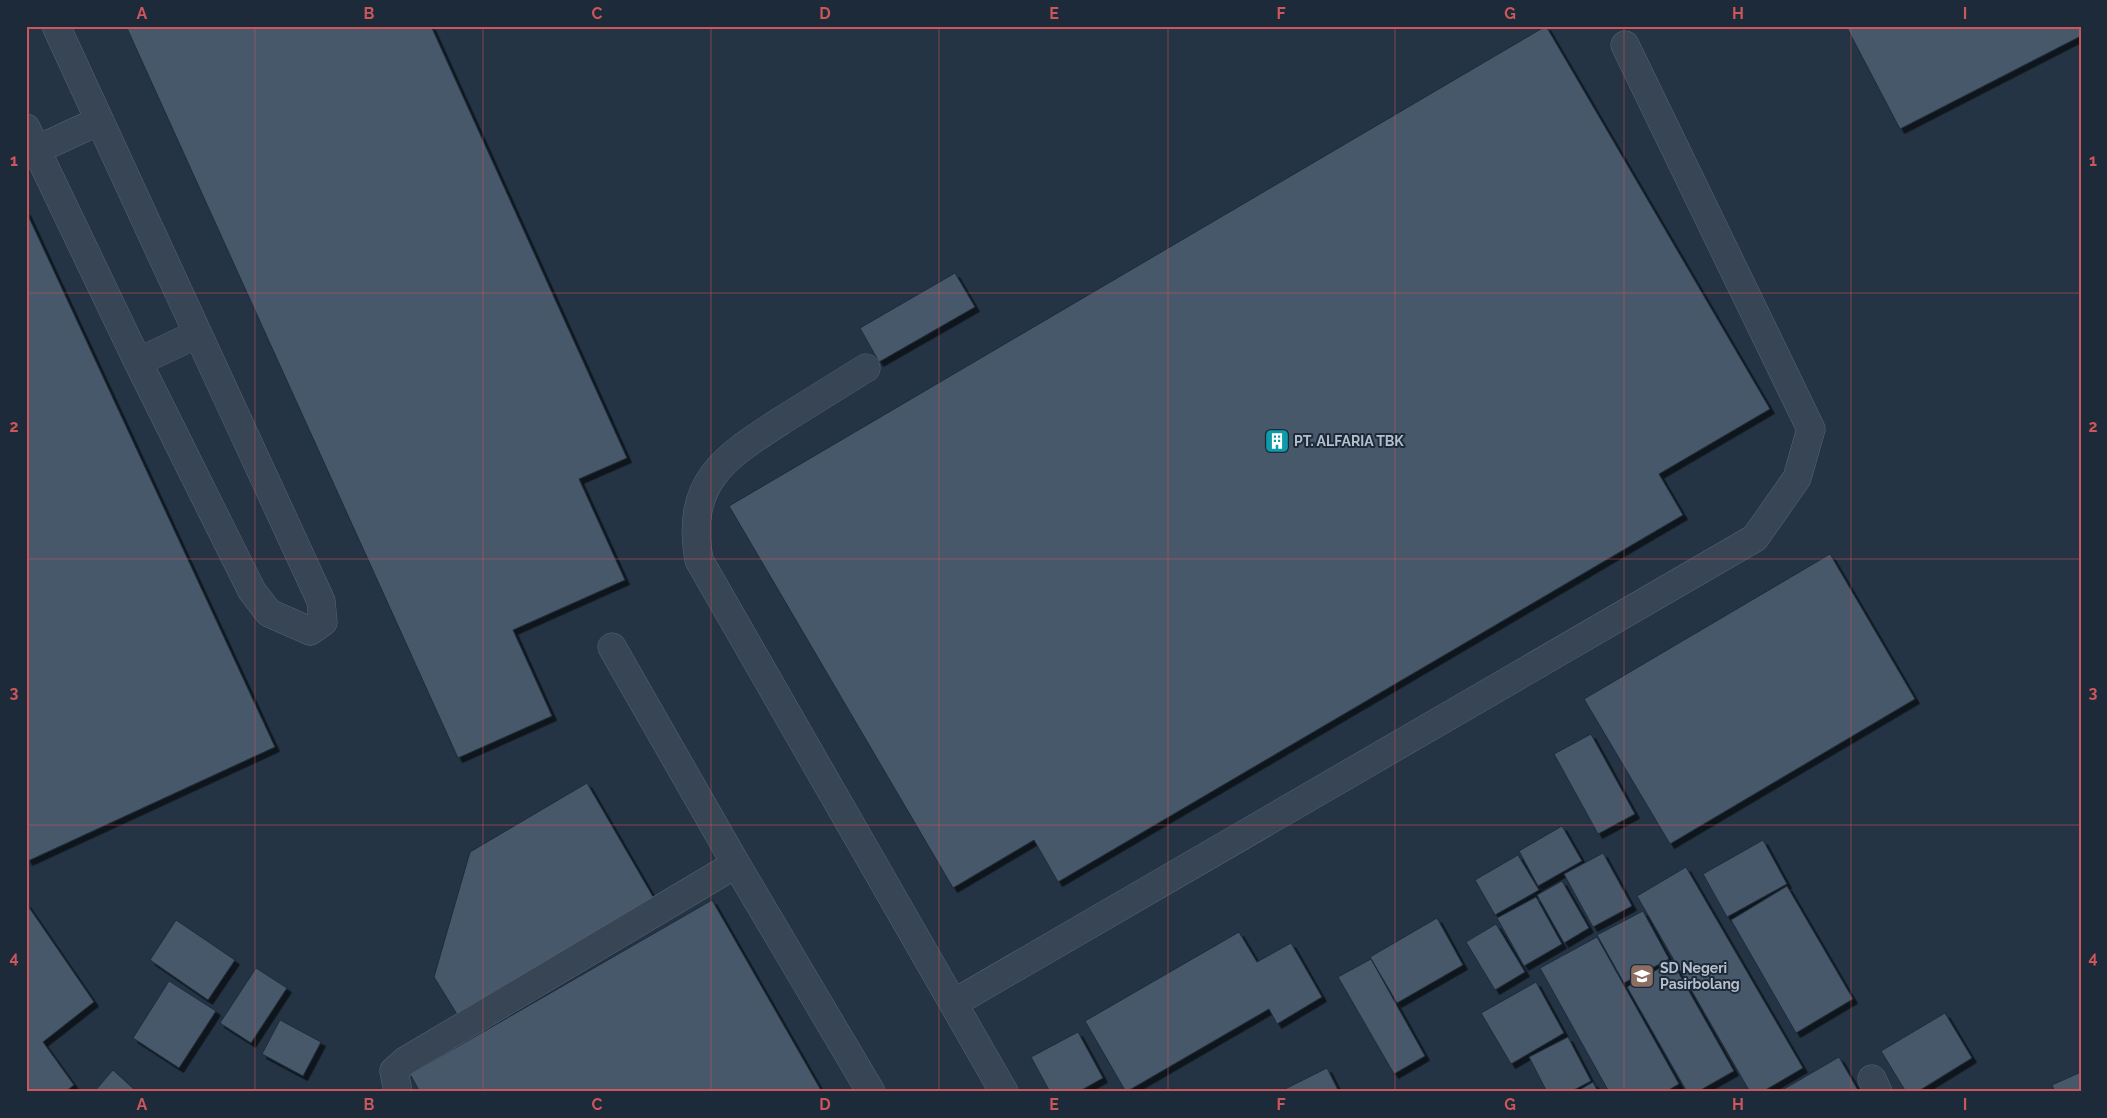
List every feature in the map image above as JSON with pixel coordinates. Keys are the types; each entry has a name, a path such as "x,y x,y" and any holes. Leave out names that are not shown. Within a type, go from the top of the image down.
{"lane":[{"path":"56,26 321,601 323,622 310,631 269,613 252,591 138,362 31,139 99,121"},
{"path":"954,1003 1755,538 1797,478 1811,429 1625,45"},
{"path":"138,362 197,334"},
{"path":"866,368 749,441 726,458 706,486 696,523 696,543 699,560 1004,1092"},
{"path":"612,647 736,864 870,1092"},
{"path":"398,1092 394,1071 405,1061 736,864"}],"building":[{"path":"126,26 431,26 627,458 579,479 625,580 513,630 552,716 458,758"},
{"name":"PT. ALFARIA TBK","path":"1546,26 1770,409 1659,474 1683,515 1058,882 1034,840 953,888 729,506"},
{"path":"1846,26 2081,26 2081,36 1900,129"},
{"path":"26,211 275,747 28,861 26,857"},
{"path":"955,273 975,307 879,362 860,328"},
{"path":"1830,554 1915,699 1670,844 1584,699"},
{"path":"1591,734 1635,814 1598,834 1554,754"},
{"path":"587,783 659,907 463,1024 434,977 470,852"},
{"path":"1562,826 1582,861 1538,886 1519,851"},
{"path":"1763,840 1787,884 1727,917 1703,874"},
{"path":"1603,853 1632,906 1593,927 1564,874"},
{"path":"1518,855 1539,890 1495,915 1475,880"},
{"path":"1686,867 1803,1068 1762,1092 1750,1092 1637,896"},
{"path":"1562,881 1589,928 1564,943 1537,895"},
{"path":"1787,886 1853,999 1796,1033 1731,920"},
{"path":"1536,897 1562,944 1524,966 1497,918"},
{"path":"712,900 822,1092 420,1092 410,1074"},
{"path":"26,903 94,1002 43,1042 74,1085 65,1092 26,1092"},
{"path":"1643,911 1669,959 1624,983 1597,935"},
{"path":"1437,918 1463,965 1397,1003 1370,957"},
{"path":"176,920 235,960 208,1000 150,960"},
{"path":"1496,924 1525,972 1495,990 1466,942"},
{"path":"1239,932 1257,962 1291,943 1322,997 1277,1024 1269,1009 1126,1092 1085,1021"},
{"path":"1597,937 1679,1084 1665,1092 1609,1092 1540,968"},
{"path":"1371,959 1425,1056 1394,1074 1338,977"},
{"path":"1672,961 1734,1071 1697,1092 1687,1092 1627,987"},
{"path":"256,968 287,988 251,1043 220,1023"},
{"path":"169,981 216,1011 179,1068 133,1038"},
{"path":"1536,982 1564,1033 1511,1064 1481,1013"},
{"path":"1945,1013 1972,1058 1917,1092 1906,1092 1881,1051"},
{"path":"280,1020 321,1042 303,1076 262,1054"},
{"path":"1078,1032 1103,1078 1078,1092 1050,1092 1031,1057"},
{"path":"1568,1037 1591,1081 1570,1092 1547,1092 1529,1057"},
{"path":"1839,1057 1859,1092 1779,1092"},
{"path":"1327,1068 1339,1092 1279,1092"},
{"path":"113,1070 137,1092 94,1092"},
{"path":"2081,1072 2081,1092 2055,1092 2052,1085"},
{"path":"1593,1082 1598,1092 1576,1092"}],"place":[{"name":"PT. ALFARIA TBK","path":"1277,441"},
{"name":"SD Negeri Pasirbolang","path":"1642,976"}]}
